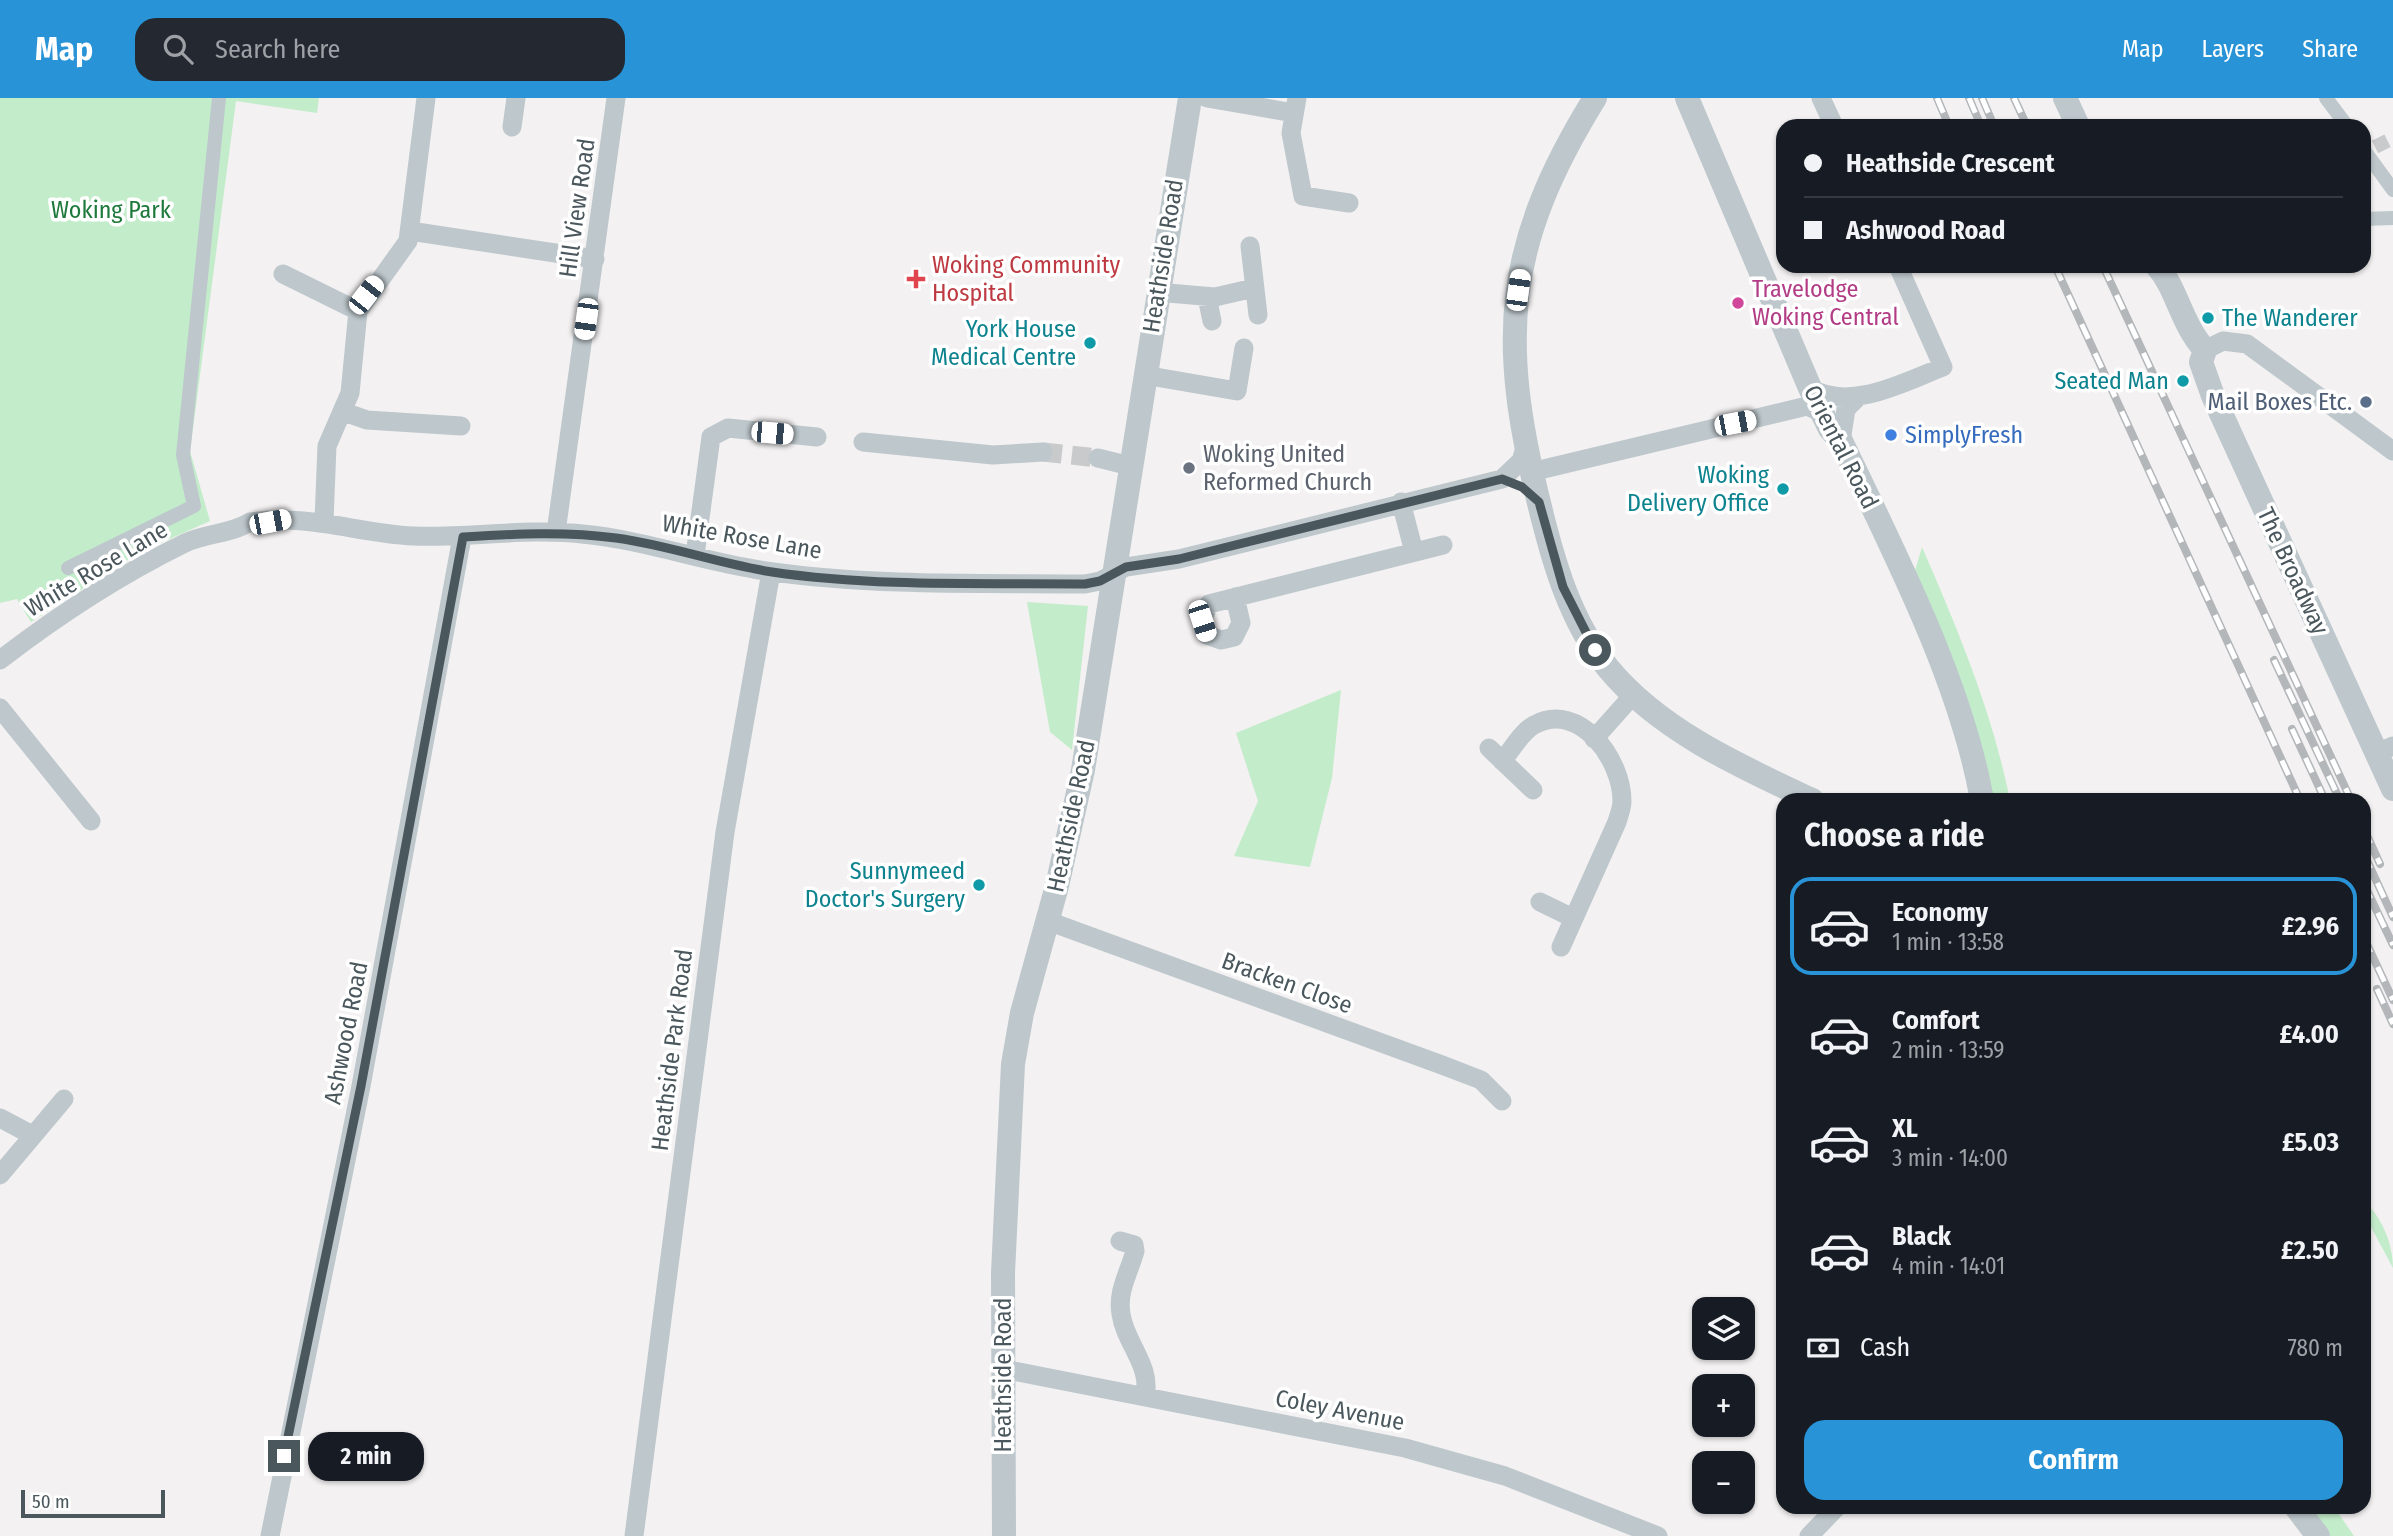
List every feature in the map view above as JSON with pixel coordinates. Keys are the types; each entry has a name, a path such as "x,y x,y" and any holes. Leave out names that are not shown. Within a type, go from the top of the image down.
{"street":[{"path":"207,98 217,114"},
{"path":"68,568 194,506 183,455 219,98"},
{"path":"324,521 327,446 350,393 358,311 408,241 426,98"},
{"path":"512,127 516,98"},
{"name":"Hill View Road","path":"556,532 617,98"},
{"name":"Heathside Road","path":"1004,1536 1003,1247 1011,1086 1022,1013 1048,921 1083,770 1156,292 1190,98"},
{"path":"1207,98 1295,106 1291,133 1303,196 1349,203"},
{"path":"1595,98 1551,176 1530,232 1520,272 1514,349 1525,447 1560,576 1575,615 1602,660 1634,694 1700,743 1798,793"},
{"name":"Oriental Road","path":"1687,98 1822,413 1830,429 1841,441 1892,549 1948,684 1976,793"},
{"path":"1821,98 1831,119"},
{"path":"2065,98 2075,119"},
{"path":"2326,98 2342,119"},
{"path":"2371,153 2393,190"},
{"path":"2371,219 2393,218"},
{"path":"410,231 595,259"},
{"path":"1250,246 1258,315"},
{"path":"1811,388 1824,396 1859,396 1943,367 1901,273"},
{"path":"2162,273 2187,326 2204,350 2223,341 2247,344 2366,428 2393,451"},
{"path":"283,274 358,311"},
{"path":"1156,292 1207,297 1254,288"},
{"path":"1207,297 1212,321"},
{"path":"1144,375 1237,391 1244,348"},
{"name":"The Broadway","path":"2204,350 2201,362 2213,396 2385,749 2393,789"},
{"path":"1841,441 1846,409 1859,396"},
{"path":"1531,472 1807,407 1822,413"},
{"path":"344,412 367,420 461,426"},
{"path":"695,555 711,437 727,428 817,437"},
{"path":"863,442 993,455 1043,452"},
{"path":"1525,447 1521,461 1502,479 1522,487 1539,502"},
{"path":"1098,458 1130,467"},
{"name":"White Rose Lane","path":"0,660 39,630 143,564 194,539 260,521 324,521 408,536 463,537 556,532 619,538 771,572 849,580 952,584 1085,584 1100,581 1126,567 1179,559 1502,479"},
{"path":"1401,502 1414,552"},
{"name":"Ashwood Road","path":"270,1536 363,1073 463,537"},
{"path":"1235,597 1443,545"},
{"name":"Heathside Park Road","path":"634,1536 725,832 771,572"},
{"path":"1594,738 1634,694"},
{"path":"0,708 91,821"},
{"path":"1533,790 1495,755 1541,722 1561,719 1579,723 1594,738 1613,765 1622,802 1560,947"},
{"path":"1540,902 1573,918"},
{"name":"Bracken Close","path":"1048,921 1480,1080 1502,1101"},
{"path":"0,1175 64,1099"},
{"path":"0,1118 32,1135"},
{"path":"1120,1241 1134,1245 1135,1251 1122,1288 1120,1313 1145,1373 1145,1396"},
{"name":"Coley Avenue","path":"1003,1369 1418,1451 1505,1476 1658,1536"},
{"path":"1809,1536 1830,1514"},
{"path":"2302,1514 2318,1536"}],"green space":[{"name":"Woking Park","path":"0,98 319,98 317,113 236,101 190,451 210,521 138,553 31,622 17,599 0,603"},
{"path":"1922,547 1984,703 2009,793 1986,793 1912,581"},
{"path":"1027,602 1088,606 1072,750 1050,732"},
{"path":"1341,690 1332,778 1310,867 1234,856 1258,801 1236,733"},
{"path":"2371,1208 2385,1232 2393,1268 2371,1227"},
{"path":"2309,1514 2339,1514 2354,1536 2324,1536"}],"tunnel":[{"path":"2375,147 2393,138"},
{"path":"1043,452 1098,458"}],"railway":[{"path":"1937,98 1946,119"},
{"path":"1969,98 1978,119"},
{"path":"1982,98 1991,119"},
{"path":"2014,98 2024,119"},
{"path":"2058,273 2297,793"},
{"path":"2106,273 2348,793"},
{"path":"2274,660 2337,793"},
{"path":"2292,729 2322,793"},
{"path":"2371,844 2380,864"},
{"path":"2371,869 2393,917"},
{"path":"2371,899 2393,945"},
{"path":"2371,953 2393,1000"},
{"path":"2377,989 2393,1024"}],"place":[{"name":"Woking Community Hospital","path":"916,279"},
{"name":"Travelodge Woking Central","path":"1738,303"},
{"name":"The Wanderer","path":"2208,318"},
{"name":"York House Medical Centre","path":"1090,343"},
{"name":"Seated Man","path":"2183,381"},
{"name":"Mail Boxes Etc.","path":"2366,402"},
{"name":"SimplyFresh","path":"1891,435"},
{"name":"Woking United Reformed Church","path":"1189,468"},
{"name":"Woking Delivery Office","path":"1783,489"},
{"name":"Sunnymeed Doctor's Surgery","path":"979,885"}],"route":[{"path":"284,1456 361,1086 463,537 556,532 619,538 771,572 849,580 952,584 1085,584 1100,581 1126,567 1179,559 1502,479 1522,487 1539,502 1563,587 1595,650"}]}
